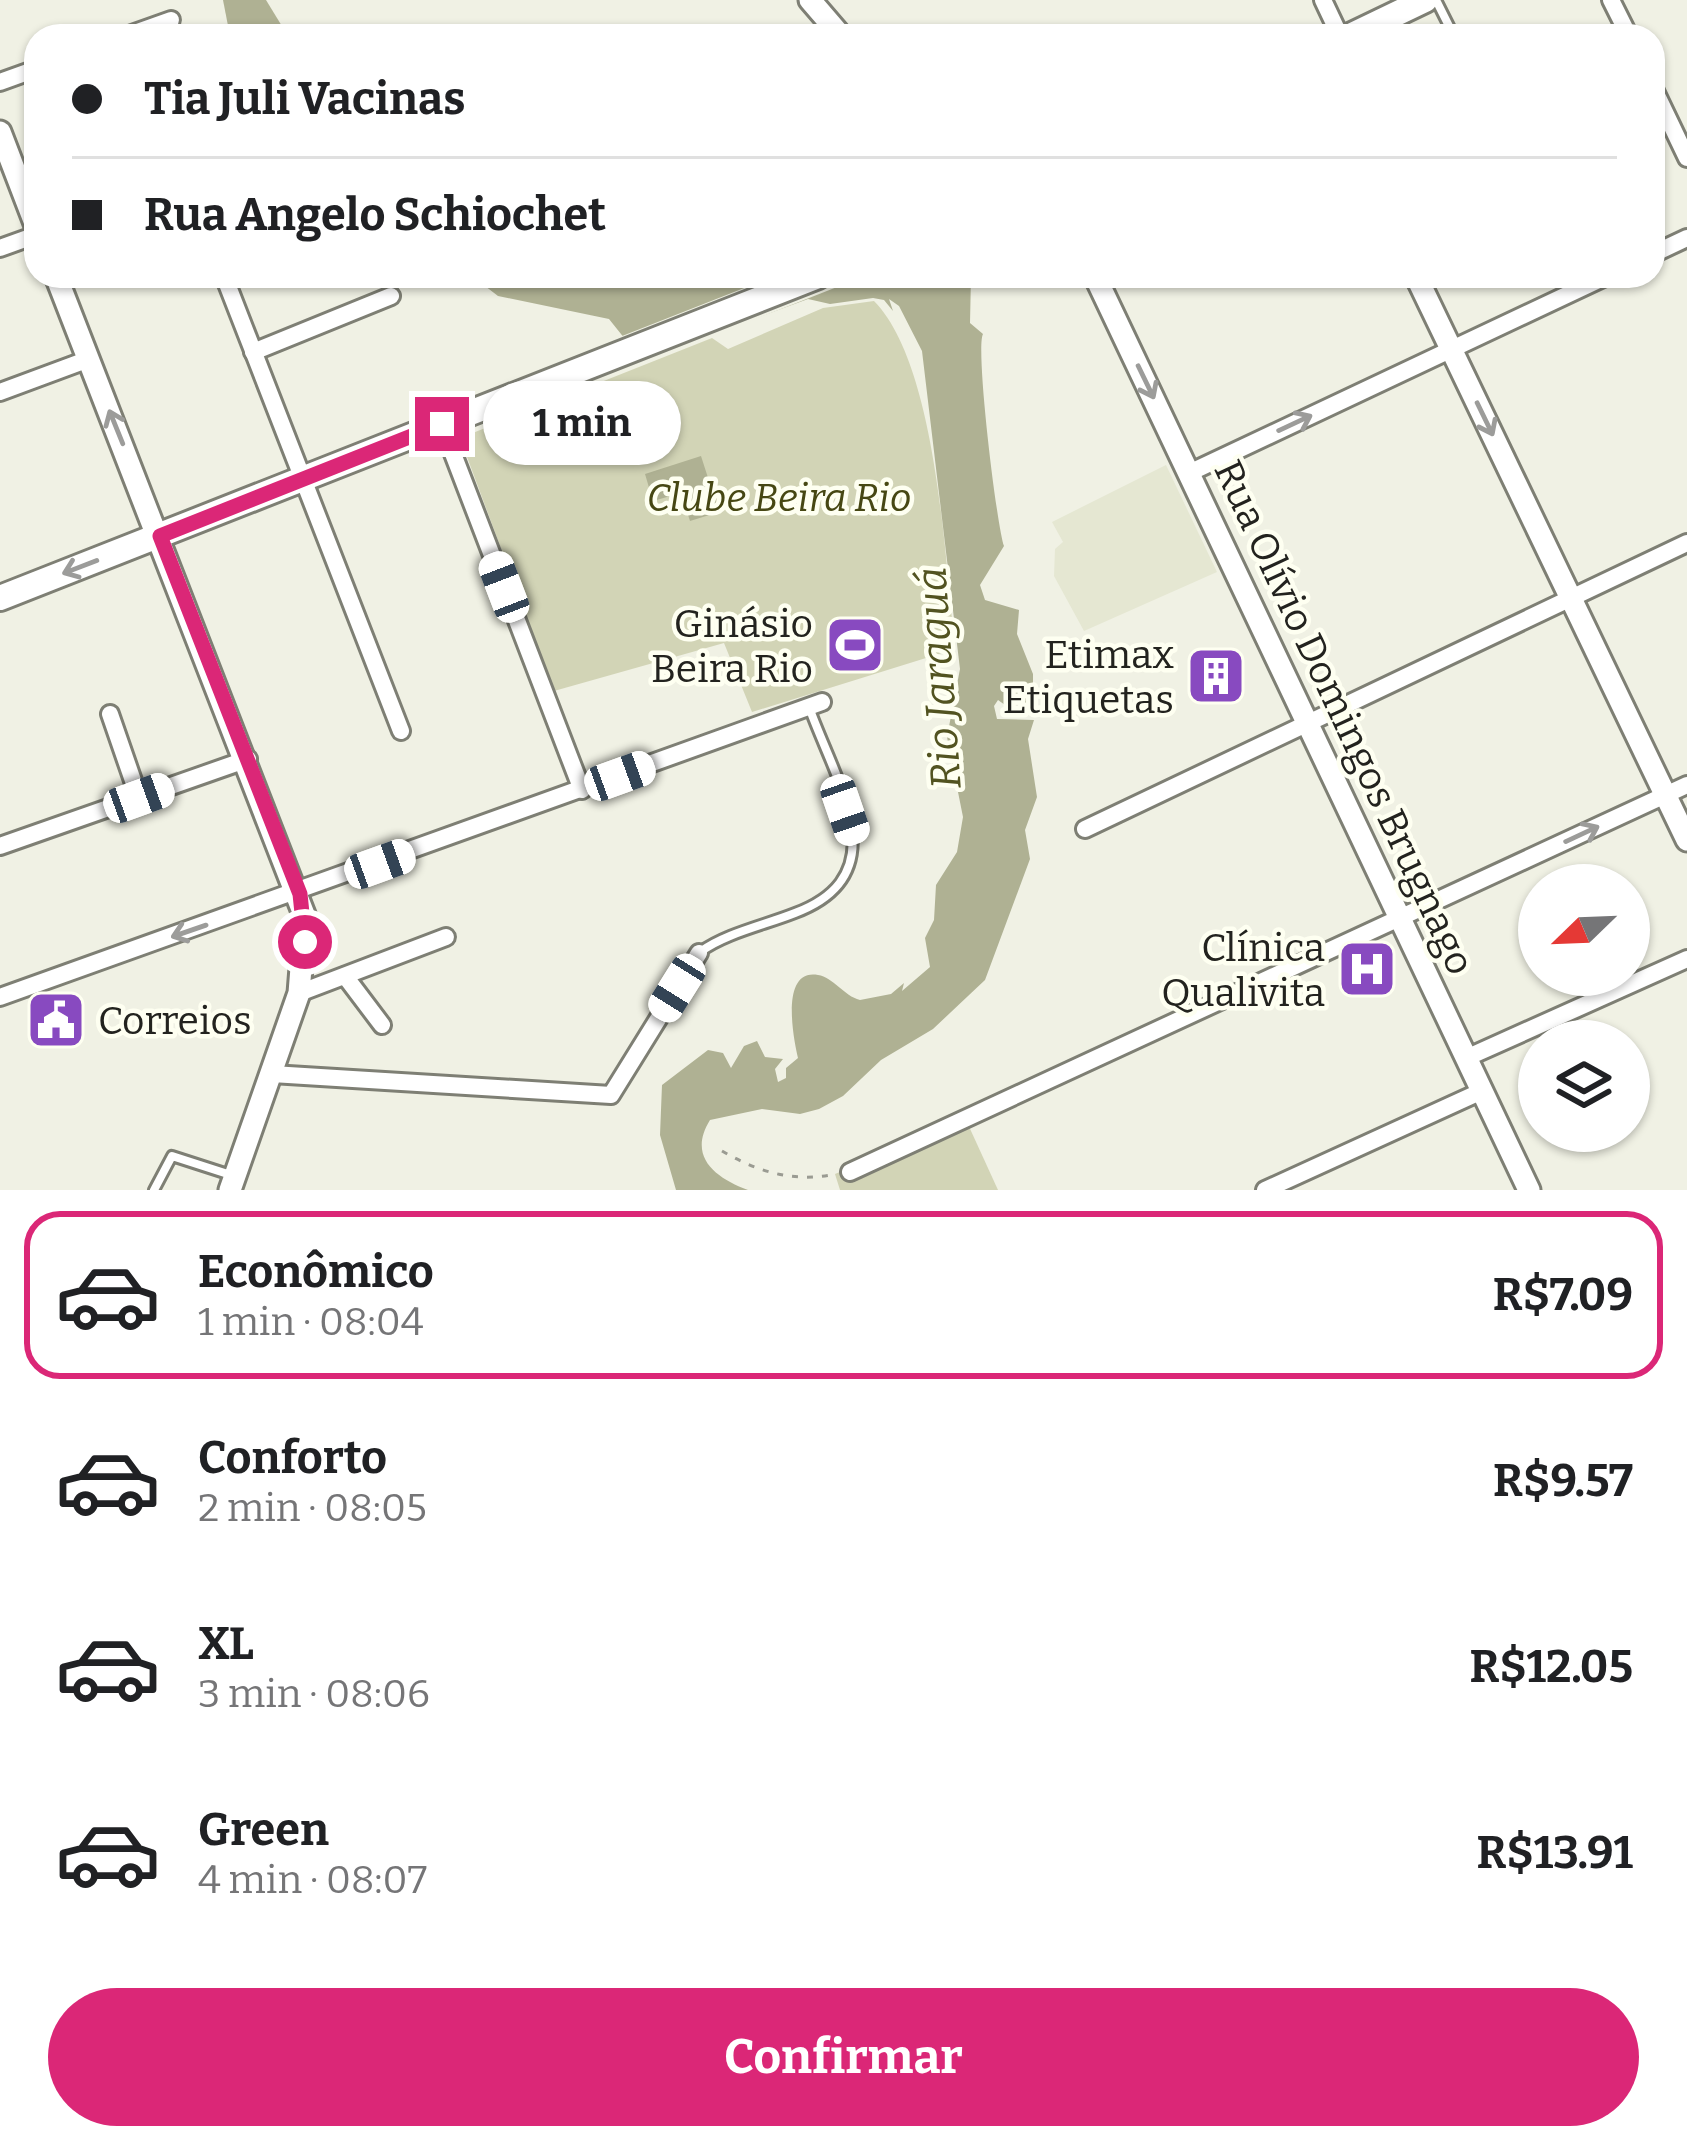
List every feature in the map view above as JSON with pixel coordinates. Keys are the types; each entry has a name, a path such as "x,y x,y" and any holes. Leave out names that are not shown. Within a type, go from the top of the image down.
{"main road":[{"path":"1375,24 1425,0"},
{"path":"0,598 788,288"}],"street":[{"path":"810,0 831,24"},
{"path":"160,24 171,20"},
{"path":"1665,112 1687,158"},
{"path":"0,132 24,195"},
{"path":"61,288 300,894 305,930 299,993 233,1183"},
{"path":"229,288 400,730"},
{"name":"Rua Olívio Domingos Brugnago","path":"1101,288 1529,1190"},
{"path":"1423,288 1687,840"},
{"path":"1190,473 1582,288"},
{"path":"253,352 392,296"},
{"path":"0,392 89,359"},
{"path":"442,424 582,790"},
{"path":"1085,829 1687,543"},
{"path":"0,997 300,894 816,705"},
{"path":"110,714 139,798"},
{"path":"0,846 248,759"},
{"path":"850,1172 1687,785"},
{"path":"299,993 446,937"},
{"path":"272,1074 611,1095 699,953"},
{"path":"1466,1058 1687,958"},
{"path":"345,976 382,1025"},
{"path":"1265,1190 1482,1091"}],"lane":[{"path":"699,953 820,904 847,879 858,846 816,705"},
{"path":"154,1190 172,1156 233,1183"}],"path":[{"path":"722,1150 768,1173 795,1178 850,1172"}],"shaded area":[{"path":"223,0 266,0 281,24 228,24"},
{"path":"488,288 971,288 970,323 983,334 984,402 1004,546 980,585 985,600 1019,610 1017,634 1033,674 1033,713 1024,711 1022,703 1005,705 998,700 994,706 997,719 1034,720 1028,739 1037,797 1025,830 1030,859 985,980 933,1029 881,1060 843,1096 819,1109 800,1114 762,1109 710,1120 703,1155 725,1179 748,1190 676,1190 660,1135 662,1085 708,1050 723,1053 731,1068 744,1046 757,1041 765,1057 783,1059 775,1069 778,1082 786,1078 786,1068 798,1058 793,994 806,976 823,976 860,1000 891,994 904,983 902,991 930,967 925,938 934,920 936,885 957,852 963,817 947,737 960,669 922,351 899,306 889,299 893,311 884,300 873,298 830,304 808,299 694,341 625,339 609,319 498,296"},
{"path":"701,456 719,512 690,521 681,493 653,501 645,474"},
{"path":"1166,465 1217,572 1084,631 1054,576 1055,549 1063,542 1052,522"}],"green space":[{"name":"Clube Beira Rio","path":"874,301 895,331 925,416 942,517 955,649 752,712 724,643 554,691 460,438 712,338 728,349 823,308"},
{"path":"966,1120 998,1190 840,1190 835,1174"}],"pier":[{"path":"744,288 834,288 674,351 655,352 617,338"}],"place":[{"name":"Ginásio Beira Rio","path":"855,645"},
{"name":"Etimax Etiquetas","path":"1216,676"},
{"name":"Clínica Qualivita","path":"1367,969"},
{"name":"Correios","path":"56,1020"}],"route":[{"path":"305,942 300,894 160,536 442,424"}],"water label":[{"name":"Rio Jaraguá","path":"938,678"}]}
